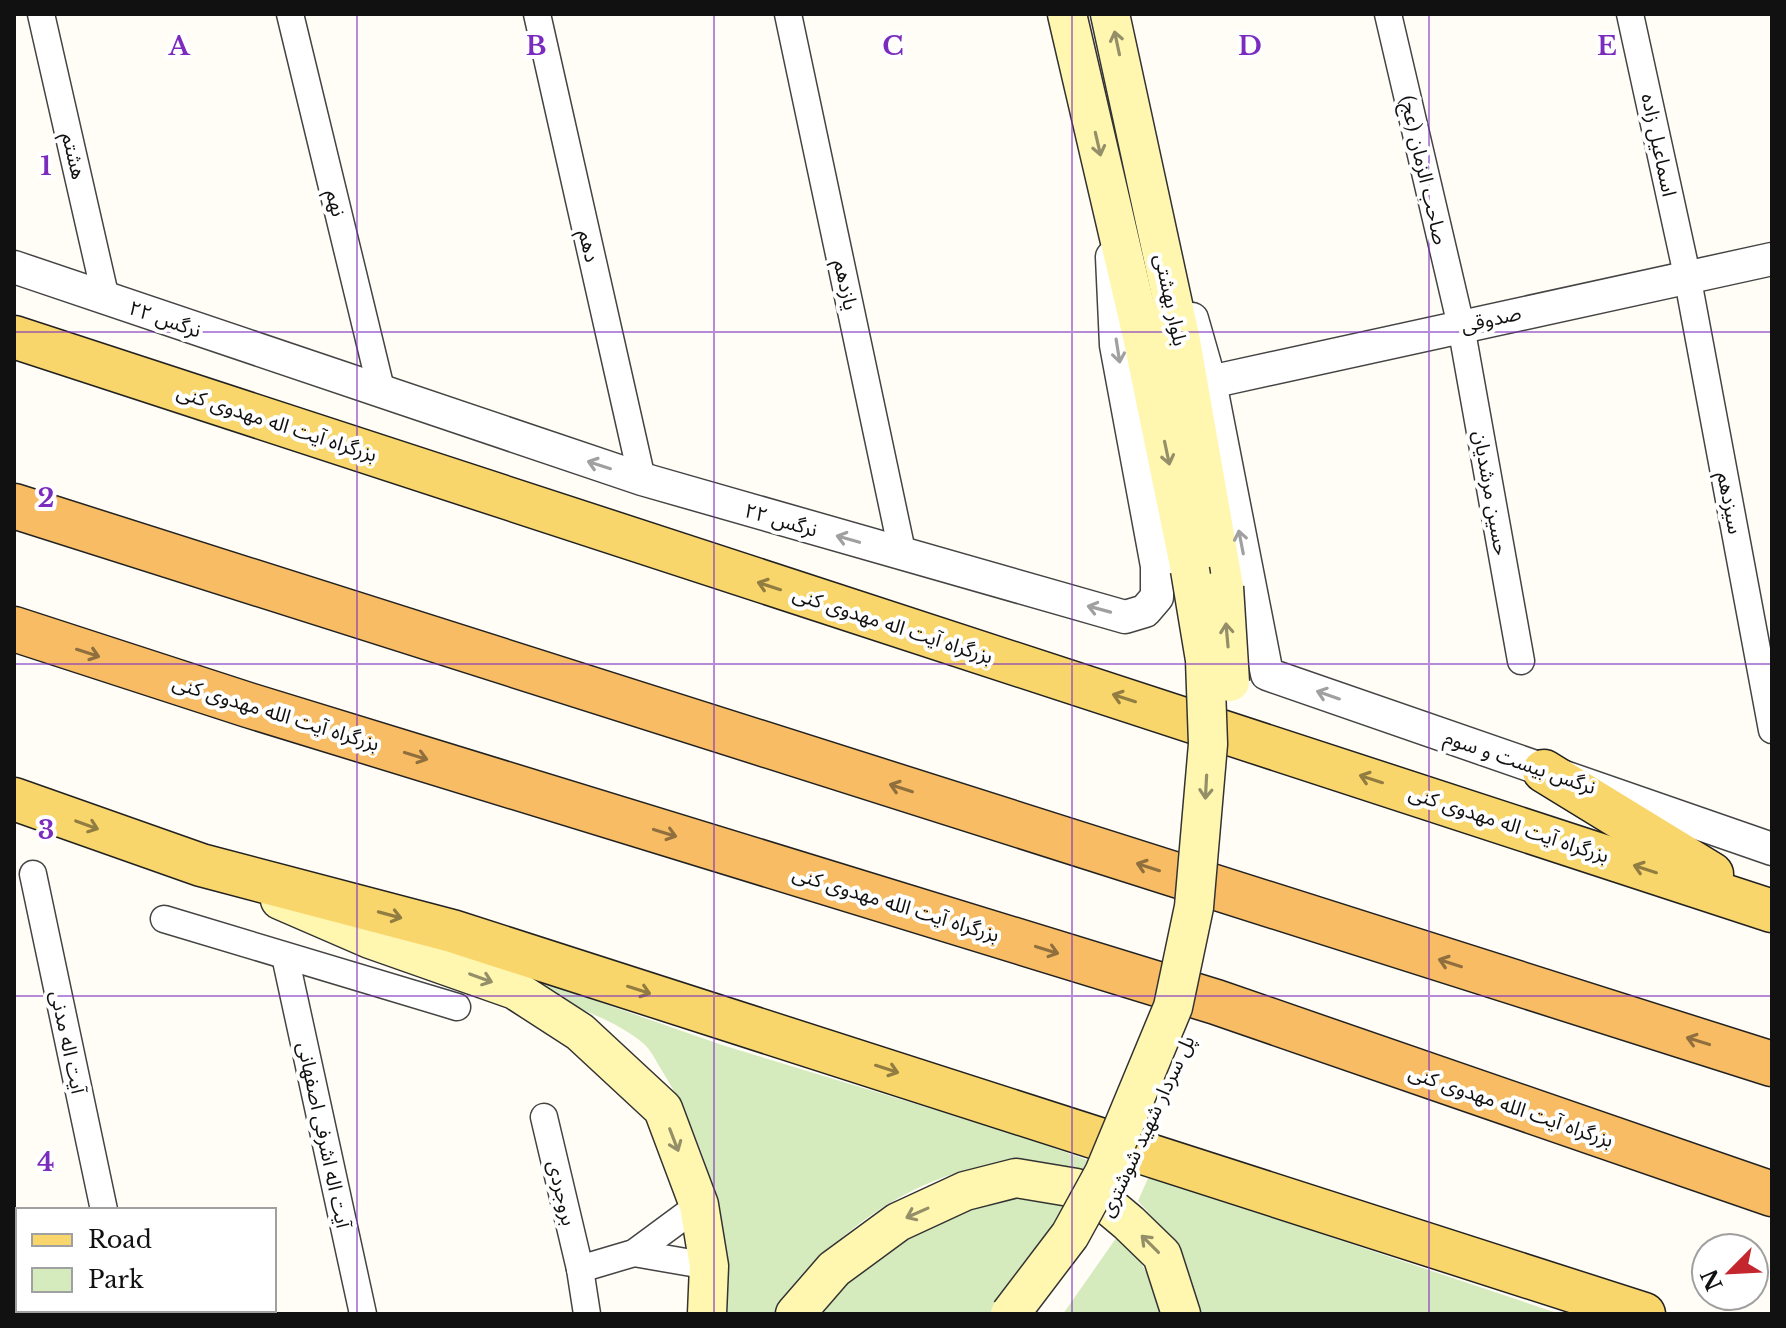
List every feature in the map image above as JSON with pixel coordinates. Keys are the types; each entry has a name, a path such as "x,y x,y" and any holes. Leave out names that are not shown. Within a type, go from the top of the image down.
{"highway":[{"path":"14,506 1772,1064"},
{"name":"بزرگراه آیت الله مهدوی کنی","path":"14,629 248,705 1216,1002 1772,1194"}],"main road":[{"name":"بلوار بهشتی","path":"1067,14 1109,190 1190,570"},
{"name":"بلوار بهشتی","path":"1110,14 1184,356 1224,587"},
{"name":"بزرگراه آیت اله مهدوی کنی","path":"14,337 1769,910"},
{"name":"پل سردار شهید شوشتری","path":"1010,1314 1070,1235 1104,1173 1173,1007 1194,907 1208,744 1205,660 1190,570"},
{"name":"پل سردار شهید شوشتری","path":"1041,1314 1094,1238 1131,1168 1197,1016 1219,915 1230,830 1233,748 1224,587"},
{"path":"1544,771 1769,910"},
{"path":"14,799 201,865 370,939 515,990 580,1032 663,1109 699,1205 709,1266 707,1314"},
{"path":"201,865 467,936 1644,1314"},
{"path":"795,1314 834,1269 898,1222 965,1191 1016,1178 1076,1188 1104,1202 1162,1255 1181,1314"}],"street":[{"name":"هشتم","path":"41,14 106,299"},
{"name":"نهم","path":"290,14 382,393"},
{"name":"دهم","path":"537,14 642,479"},
{"name":"یازدهم","path":"788,14 903,556"},
{"name":"صاحب الزمان (عج)","path":"1388,14 1461,326"},
{"name":"اسماعیل زاده","path":"1630,14 1687,275"},
{"path":"1130,108 1210,382"},
{"name":"نرگس ۲۲","path":"14,267 642,479 1125,617 1145,611 1157,597 1157,566 1116,345 1109,190"},
{"name":"صدوقی","path":"1210,382 1687,275 1772,259"},
{"name":"سیزدهم","path":"1687,275 1772,730"},
{"name":"حسین مرشدیان","path":"1461,326 1521,661"},
{"name":"نرگس بیست و سوم","path":"1210,382 1267,674 1772,849"},
{"name":"آیت اله مدنی","path":"33,874 104,1208"},
{"path":"164,919 457,1007"},
{"name":"آیت اله اشرفی اصفهانی","path":"285,956 363,1314"},
{"name":"بروجردی","path":"544,1117 580,1269 587,1314"},
{"path":"580,1269 634,1253 699,1205"},
{"path":"634,1253 709,1266"}],"green space":[{"path":"522,975 722,1045 1018,1135 1090,1161 1084,1175 1040,1164 996,1165 952,1175 909,1192 869,1217 833,1246 801,1279 775,1314 726,1314 725,1251 713,1187 690,1125 653,1056 630,1033 551,995"},
{"path":"1149,1176 1560,1314 1197,1314 1175,1253 1160,1227 1138,1201"},
{"path":"1045,1199 1066,1207 997,1314 815,1314 875,1260 944,1218 996,1200"},
{"path":"1119,1234 1146,1271 1161,1314 1063,1314"}]}
